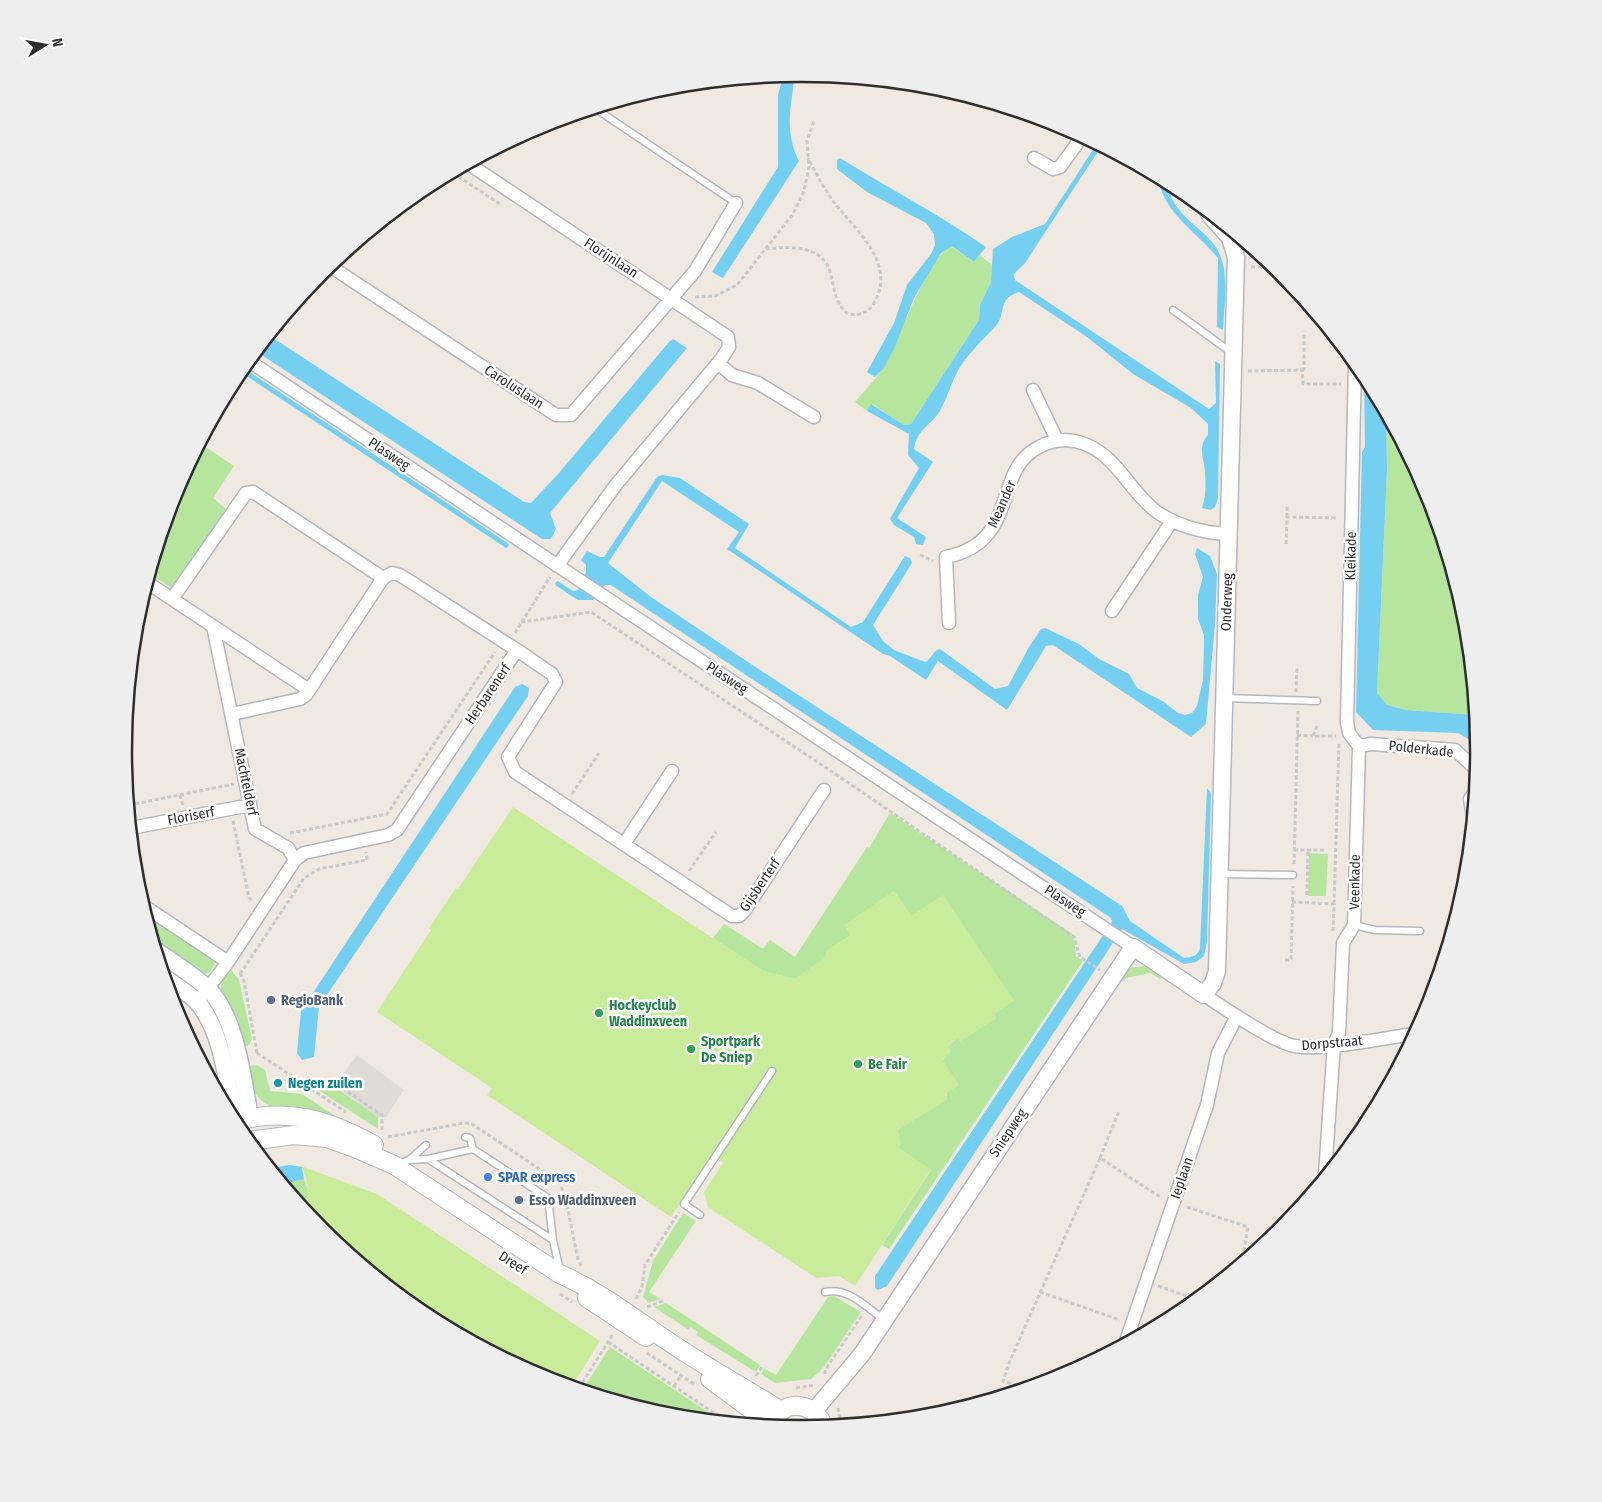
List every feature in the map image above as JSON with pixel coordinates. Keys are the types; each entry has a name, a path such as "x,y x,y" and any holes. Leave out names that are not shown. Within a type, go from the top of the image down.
{"main road":[{"name":"Dreef","path":"243,1119 293,1115 328,1122 376,1146 402,1162 560,1274 587,1286 612,1302 681,1350 773,1419"},
{"name":"Dreef","path":"257,1139 294,1134 327,1138 402,1162"},
{"path":"777,1419 798,1405 818,1419"}],"street":[{"path":"1034,158 1053,169 1060,167 1078,142"},
{"name":"Florijnlaan","path":"475,168 728,337 729,347 718,363 615,486 557,566"},
{"name":"Caroluslaan","path":"336,270 556,415 571,415 695,271 736,203"},
{"name":"Onderweg","path":"1204,995 1213,983 1217,971 1236,267 1236,257 1230,239"},
{"path":"718,363 732,375 758,383 814,416"},
{"name":"Plasweg","path":"256,365 1106,928 1204,995"},
{"name":"Kleikade","path":"1354,376 1347,722 1349,733 1359,746"},
{"path":"1033,390 1057,440"},
{"name":"Meander","path":"949,623 946,557 961,554 985,538 995,526 1024,458 1034,449 1057,440 1084,443 1098,450 1112,460 1146,503 1172,521 1200,530 1229,534"},
{"path":"172,598 246,492 253,492 383,578 309,690 300,699 232,714"},
{"path":"1112,611 1172,521"},
{"name":"Herbarenerf","path":"295,860 304,853 388,835 398,830 509,645 400,575 392,573 383,578"},
{"path":"153,586 309,690"},
{"name":"Machtelderf","path":"213,626 256,829 288,848 295,860"},
{"name":"Gijsberterf","path":"509,645 552,674 556,682 508,757 510,765 515,772 732,916 739,916 824,790"},
{"name":"Polderkade","path":"1359,746 1371,744 1455,750 1469,763"},
{"name":"Veenkade","path":"1326,1165 1334,1044 1339,1033 1343,944 1354,925 1359,746"},
{"path":"624,844 672,771"},
{"name":"Floriserf","path":"137,827 250,804"},
{"path":"198,1002 228,962 295,860"},
{"path":"152,911 228,962"},
{"name":"Sniepweg","path":"818,1419 1132,947"},
{"path":"165,957 208,989 220,1004 228,1022 239,1113"},
{"path":"175,985 198,1002 216,1036 237,1110"},
{"name":"Dorpstraat","path":"1204,995 1237,1016 1294,1046 1334,1044 1406,1035"},
{"name":"Ieplaan","path":"1129,1334 1207,1105 1218,1053 1237,1016"}],"lane":[{"path":"602,113 736,203"},
{"path":"1173,310 1233,362"},
{"path":"1224,698 1317,701"},
{"path":"1219,874 1293,875"},
{"path":"1354,925 1375,930 1420,931"},
{"path":"700,1215 684,1204 772,1071"},
{"path":"465,1137 470,1138 473,1149 548,1198 553,1240 560,1274"},
{"path":"402,1162 426,1145"},
{"path":"402,1162 428,1159 473,1149"},
{"path":"428,1159 553,1240"},
{"path":"825,1292 834,1290 846,1292 884,1320"}],"path":[{"path":"672,298 716,296 728,291 737,285 766,250 793,214 804,191 809,167 807,141 814,121"},
{"path":"766,250 792,247 806,249 816,254 830,271 835,298 848,314 862,314 870,309 880,292 882,274 879,263 861,233 818,180 808,158"},
{"path":"1236,267 1262,267"},
{"path":"1304,334 1303,384 1346,384"},
{"path":"1233,362 1302,370"},
{"path":"1286,544 1287,504"},
{"path":"1287,517 1352,518"},
{"path":"279,843 283,835 387,814 509,645 521,622 557,566"},
{"path":"521,622 591,612 834,773 1074,937 1080,957 1101,971"},
{"path":"1286,960 1291,960 1297,667"},
{"path":"1313,736 1317,726"},
{"path":"1297,735 1338,736 1333,938 1343,944"},
{"path":"565,805 599,753"},
{"path":"135,804 245,782"},
{"path":"230,808 249,898 264,908"},
{"path":"240,974 304,878 319,869 367,860 360,820"},
{"path":"681,882 716,832"},
{"path":"1294,850 1326,850"},
{"path":"1307,895 1308,850"},
{"path":"1292,902 1334,904"},
{"path":"228,962 244,981 258,1053"},
{"path":"306,1085 329,1079 382,1115 383,1136"},
{"path":"1014,1385 1003,1381 1119,1111"},
{"path":"1100,1158 1162,1198 1248,1227 1243,1253"},
{"path":"1146,1282 1187,1296"},
{"path":"558,1292 574,1303"},
{"path":"1040,1292 1132,1324"},
{"path":"643,1308 663,1301"},
{"path":"826,1376 825,1370 868,1308"},
{"path":"608,1342 716,1414"},
{"path":"639,1348 696,1385"},
{"path":"753,1380 762,1367"},
{"path":"674,1386 681,1375"}],"green space":[{"path":"951,246 974,262 980,255 992,265 991,282 980,305 979,320 911,424 904,425 872,404 867,411 855,402 881,371 923,282 942,253"},
{"path":"1386,428 1419,495 1447,578 1464,664 1468,715 1406,710 1387,705 1377,693 1387,469"},
{"path":"205,447 234,466 213,498 226,509 172,588 155,577 183,495"},
{"name":"Sportpark De Sniep","path":"513,807 763,971 795,979 824,959 828,950 851,935 844,925 894,891 911,916 943,895 1014,1000 994,1014 996,1018 960,1041 958,1038 948,1046 951,1052 944,1057 943,1061 959,1085 945,1094 948,1099 898,1130 901,1145 898,1148 931,1169 855,1286 839,1276 816,1278 708,1207 704,1192 723,1163 712,1155 671,1217 487,1095 492,1088 377,1012 431,930 429,928 456,888 458,889"},
{"path":"890,813 1074,935 1076,956 1083,961 889,1249 882,1245 931,1170 898,1148 897,1130 947,1099 943,1061 948,1046 958,1038 960,1041 996,1018 994,1014 1014,1000 911,916 894,891 845,925 851,935 828,950 824,959 795,979 763,971 713,938 724,924 763,949 770,940 795,957 867,847 869,848"},
{"path":"1309,853 1328,854 1326,896 1308,896"},
{"path":"154,918 211,956 215,964 209,973 197,974 163,950"},
{"path":"1144,966 1162,975 1160,979 1150,973 1126,978 1123,981 1119,978 1128,968"},
{"path":"229,967 239,980 252,1039 249,1045 241,1048 221,990 222,978"},
{"path":"257,1065 265,1070 270,1091 302,1094 349,1125 266,1104 254,1091 245,1067"},
{"path":"329,1083 378,1117 378,1129 314,1087"},
{"path":"298,1165 377,1194 600,1341 576,1380 505,1351 430,1307 394,1281 360,1254 306,1200 307,1187 302,1167"},
{"path":"304,1179 308,1196 306,1201 298,1192 290,1182"},
{"path":"683,1213 696,1221 649,1292 660,1299 649,1303 643,1297 653,1261"},
{"path":"834,1296 861,1312 824,1367 811,1379 775,1383 761,1374 764,1368 776,1375 828,1297"},
{"path":"666,1303 760,1365 756,1372 696,1335 698,1332 691,1327 689,1330 654,1307"},
{"path":"610,1347 710,1413 628,1397 586,1384"}],"shaded area":[{"path":"357,1055 404,1090 386,1117 378,1117 334,1086"}],"water":[{"path":"794,82 790,129 791,140 799,161 723,278 712,272 778,167 778,95 781,83"},
{"path":"1093,149 1098,152 1025,263 1014,274 1015,280 1209,409 1216,403 1215,361 1220,364 1218,498 1215,507 1211,510 1202,508 1206,486 1202,448 1208,435 1208,424 1191,408 1133,374 1087,337 1019,292 1012,295 1004,303 999,322 960,367 941,409 918,436 914,449 933,462 897,518 926,537 923,545 916,544 914,537 894,525 890,519 919,468 908,455 909,434 867,411 871,404 904,425 911,424 979,320 980,305 991,282 993,249 1012,237 1045,224"},
{"path":"840,158 950,223 986,247 974,262 952,246 941,253 914,298 894,349 883,369 875,377 867,372 894,323 907,285 931,254 935,245 934,234 926,223 867,192 837,169 837,160"},
{"path":"1160,188 1168,193 1175,205 1218,250 1222,260 1225,283 1223,330 1217,327 1218,258 1182,222"},
{"path":"275,339 524,502 531,503 559,473 669,342 673,339 687,348 550,513 556,529 551,539 542,539 263,356"},
{"path":"1364,392 1386,428 1387,469 1377,693 1387,705 1406,710 1468,715 1469,740 1458,733 1373,730 1356,712 1362,452 1365,447"},
{"path":"662,475 680,478 749,524 735,548 851,627 863,622 905,556 910,558 912,563 873,625 883,641 894,650 925,662 935,651 940,649 995,689 1008,686 1029,647 1041,629 1045,628 1079,644 1099,659 1129,674 1137,688 1164,702 1178,713 1185,715 1192,713 1197,706 1203,680 1204,635 1198,619 1198,595 1203,577 1195,554 1197,548 1210,556 1217,574 1215,624 1206,724 1191,737 1053,645 1046,646 1007,710 938,661 926,680 890,656 883,654 727,549 739,532 662,481 608,563 651,597 751,664 1122,906 1130,921 1184,958 1194,956 1200,948 1207,788 1211,793 1207,942 1204,956 1196,962 1184,964 1122,929 887,1286 878,1290 875,1288 875,1276 1112,922 1111,918 611,585 605,585 593,600 578,600 572,596 574,591 578,590 586,572 586,565 581,560 587,551 604,557 657,477"},
{"path":"522,684 529,688 528,696 319,1007 314,1057 302,1060 297,1053 301,1011 515,687"},
{"path":"290,1165 302,1167 304,1179 290,1182 278,1167"}],"waterway":[{"path":"249,375 506,545"},
{"path":"558,584 573,594"}],"place":[{"name":"RegioBank","path":"271,1000"},
{"name":"Hockeyclub Waddinxveen","path":"599,1013"},
{"name":"Sportpark De Sniep","path":"691,1049"},
{"name":"Be Fair","path":"858,1064"},
{"name":"Negen zuilen","path":"278,1083"},
{"name":"SPAR express","path":"488,1177"},
{"name":"Esso Waddinxveen","path":"519,1200"}]}
